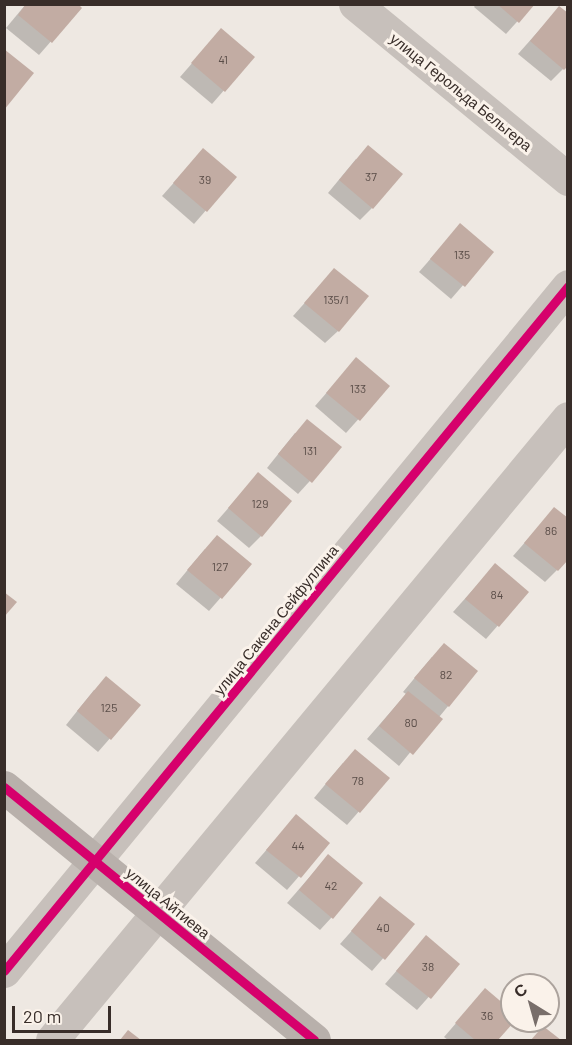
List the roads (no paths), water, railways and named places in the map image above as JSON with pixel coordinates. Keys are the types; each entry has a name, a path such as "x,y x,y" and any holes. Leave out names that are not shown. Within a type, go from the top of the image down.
{"street":[{"name":"улица Герольда Бельгера","path":"355,4 567,179"},
{"name":"улица Сакена Сейфуллина","path":"4,971 97,863 567,286"},
{"path":"52,1041 159,915 567,418"},
{"name":"улица Айтиева","path":"4,787 314,1041"}]}
